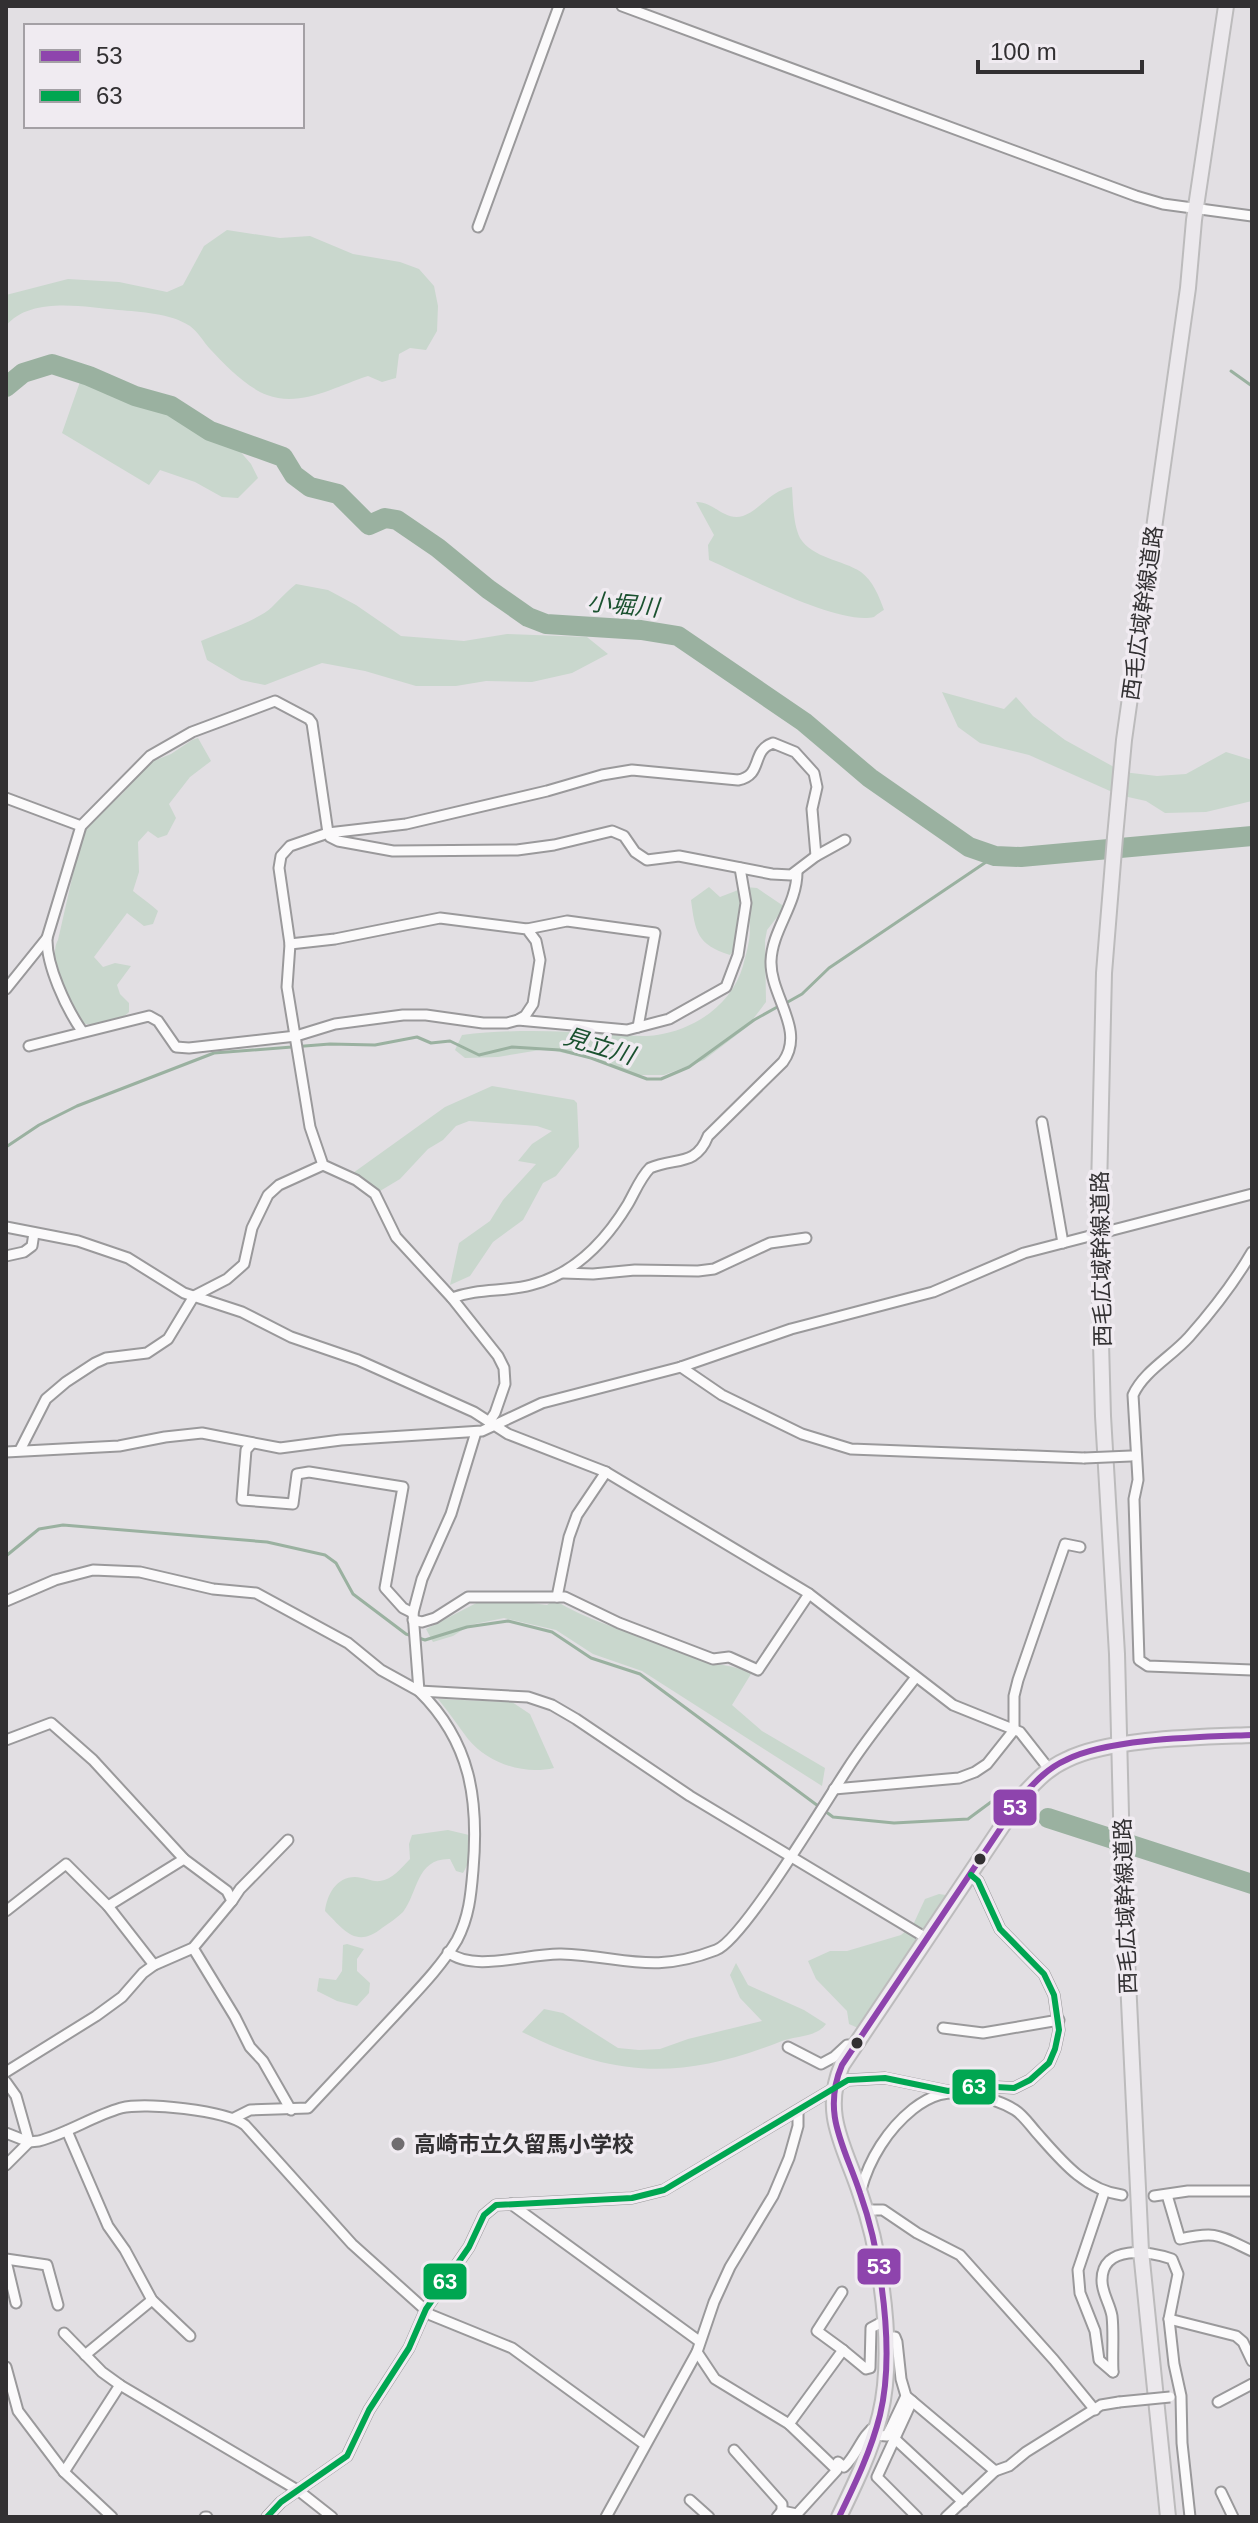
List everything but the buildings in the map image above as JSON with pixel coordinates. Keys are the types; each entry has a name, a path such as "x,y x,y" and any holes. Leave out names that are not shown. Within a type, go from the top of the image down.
{"main road":[{"name":"西毛広域幹線道路","path":"1168,2517 1141,2251 1122,1855 1098,1233 1102,1028 1108,916 1124,740 1226,6"},
{"path":"837,2515 875,2430 884,2384 885,2337 881,2282 865,2210 837,2131 832,2103 842,2065 1023,1795 1049,1769 1073,1756 1120,1746 1252,1735"}],"street":[{"path":"478,227 559,6"},
{"path":"622,6 1136,196 1163,204 1252,216"},
{"path":"82,1031 72,1017 47,949 47,938 81,826 150,756 192,732 275,701 312,723 328,833 338,841 393,851 537,849 612,831 624,836 635,852 647,860 679,856 791,875 845,840"},
{"path":"492,1424 505,1384 504,1368 498,1356 452,1298 396,1237 375,1194 356,1180 323,1165 310,1127 287,987 290,944 279,860 290,846 328,833 406,824 602,775 632,770 738,780 748,778 754,773 762,750 773,743 795,752 814,773 817,787 812,809 816,856"},
{"path":"6,798 81,826"},
{"path":"518,1020 627,1030 669,1019 726,987 738,955 746,903 740,868"},
{"path":"452,1298 480,1290 530,1286 563,1273 592,1252 605,1238 650,1168 685,1160 704,1147 708,1136 783,1062 792,1048 793,1039 770,960 793,901 797,872"},
{"path":"290,944 335,939 440,918 527,929 567,921 655,933 638,1027"},
{"path":"29,1046 149,1016 158,1021 172,1043 183,1048 297,1043 335,1024 403,1015 507,1023 525,1016 533,1004 540,960 536,941 527,929"},
{"path":"6,989 47,938"},
{"path":"1042,1122 1063,1243"},
{"path":"20,1450 46,1399 95,1363 106,1358 147,1353 168,1339 194,1296 227,1279 244,1264 252,1228 268,1195 279,1185 323,1165"},
{"path":"6,1452 119,1446 202,1433 280,1448 341,1440 476,1432 542,1403 681,1367 791,1329 933,1292 1024,1253 1252,1194"},
{"path":"6,1227 78,1241 128,1258 194,1296 242,1312 291,1337 358,1360 474,1412 508,1434 606,1472 809,1594 953,1705 1020,1732 1049,1769"},
{"path":"6,1256 24,1252 32,1246 34,1233"},
{"path":"563,1273 714,1269 770,1243 806,1238"},
{"path":"1252,1252 1229,1290 1187,1339 1138,1385 1133,1395 1134,1456 1138,1480 1134,1499 1139,1660 1148,1666 1252,1670"},
{"path":"681,1367 722,1395 802,1434 851,1449 1084,1458 1134,1456"},
{"path":"419,1691 413,1616 422,1579 451,1514 476,1432"},
{"path":"252,1443 246,1450 242,1500 293,1504 297,1474 309,1472 403,1487 385,1588 403,1608 422,1622 435,1618 468,1597 557,1597 574,1601 619,1623 713,1659 729,1657 758,1670 809,1594"},
{"path":"557,1597 569,1537 577,1515 606,1472"},
{"path":"834,1789 967,1776 987,1764 1014,1730 1014,1696 1018,1680 1065,1544 1080,1547"},
{"path":"6,1601 55,1580 93,1570 140,1572 213,1589 256,1593 348,1643 381,1670 419,1691 430,1701 457,1743 474,1799 475,1843 471,1902 462,1928 448,1952 419,1989 308,2108 250,2110 234,2118"},
{"path":"448,1952 457,1959 475,1962 552,1954 653,1965 691,1959 719,1949 730,1941 819,1816 834,1789 916,1677"},
{"path":"419,1691 528,1697 552,1705 690,1796 928,1939"},
{"path":"6,1740 51,1723 93,1760 184,1859 227,1891 232,1901"},
{"path":"6,2072 96,2016 122,1997 154,1965 193,1948 240,1889 288,1840"},
{"path":"108,1906 184,1859"},
{"path":"6,1911 66,1864 108,1906 154,1965"},
{"path":"861,2193 875,2154 891,2131 918,2105 948,2091 978,2086 1014,2088 1030,2080 1049,2063 1055,2049 1059,2020 1054,1995 1044,1974 1000,1929 978,1881 971,1875"},
{"path":"193,1948 250,2047 263,2061 291,2110"},
{"path":"943,2028 983,2033 1059,2020"},
{"path":"788,2047 821,2064 847,2045 854,2045"},
{"path":"267,2517 281,2502 347,2456 353,2448 369,2410 409,2348 426,2309 469,2247 484,2215 496,2205 632,2198 664,2190 848,2080 862,2077 885,2078 1002,2102 1018,2112 1085,2182 1104,2193 1122,2195"},
{"path":"6,2082 16,2096 29,2142"},
{"path":"6,2133 29,2142 39,2141 108,2113 135,2106 218,2113 234,2118 245,2125 352,2244 431,2315 512,2348 644,2444"},
{"path":"606,2517 697,2352 730,2267 773,2196 789,2158 798,2126 798,2111"},
{"path":"67,2131 108,2226 152,2300 190,2336"},
{"path":"6,2165 29,2142"},
{"path":"1154,2196 1188,2191 1252,2191"},
{"path":"1104,2193 1077,2281 1095,2331 1099,2360 1113,2372 1112,2316 1102,2283 1109,2261 1141,2251 1172,2259 1178,2274 1169,2319 1181,2396 1182,2443 1190,2517"},
{"path":"1167,2195 1180,2239 1208,2233 1252,2251"},
{"path":"510,2203 699,2341"},
{"path":"865,2210 883,2210 917,2233 960,2255 1095,2410"},
{"path":"16,2303 6,2260 47,2265 58,2305"},
{"path":"842,2292 817,2331 866,2369 870,2368 871,2328 884,2321"},
{"path":"85,2355 152,2300"},
{"path":"1169,2319 1236,2336 1243,2342 1252,2361"},
{"path":"64,2333 120,2385 299,2491 332,2517"},
{"path":"885,2337 895,2337 897,2342 901,2379 909,2399 995,2471"},
{"path":"789,2424 843,2350"},
{"path":"697,2352 715,2379 789,2424 837,2470 797,2514 779,2514 782,2504 734,2450"},
{"path":"6,2367 18,2411 64,2472 112,2517"},
{"path":"1218,2402 1252,2384"},
{"path":"64,2472 120,2385"},
{"path":"946,2517 995,2471 1009,2466 1101,2405 1181,2396"},
{"path":"838,2462 844,2467 849,2462 867,2431 875,2430 887,2436 909,2399"},
{"path":"909,2399 877,2477 917,2517"},
{"path":"895,2439 963,2502"},
{"path":"1221,2492 1233,2517"},
{"path":"690,2500 709,2517"}],"shaded area":[{"path":"227,230 280,238 310,236 353,254 400,262 419,269 434,286 438,306 437,331 426,350 410,348 399,354 396,378 382,382 368,376 318,394 293,399 267,395 251,387 222,362 190,326 164,316 90,307 43,307 29,310 6,326 6,295 68,279 119,282 167,292 183,285 204,246"},
{"path":"81,379 131,402 166,411 238,449 258,478 238,498 222,497 195,482 160,470 149,485 62,433"},
{"path":"792,487 800,538 812,550 865,576 884,610 874,617 858,618 815,607 709,560 708,545 714,535 696,502 737,517 750,513 777,492"},
{"path":"296,584 328,590 401,636 464,641 507,634 587,637 608,654 572,673 532,682 486,681 456,686 416,686 365,671 322,663 265,685 241,680 207,660 201,641 258,617"},
{"path":"942,692 1004,709 1016,697 1033,716 1065,740 1123,772 1157,776 1186,774 1226,752 1252,760 1252,801 1206,812 1165,813 1146,801 1119,795 1029,755 980,743 958,727"},
{"path":"198,738 211,761 190,777 169,804 176,818 167,835 158,838 148,831 138,842 139,872 133,891 158,911 153,924 144,926 127,913 94,957 103,967 115,963 131,966 117,985 120,994 129,1003 129,1012 107,1023 82,1023 65,995 57,970 55,948 83,830 151,762"},
{"path":"709,887 720,897 746,887 757,888 785,907 767,930 766,1002 747,1027 704,1060 664,1075 637,1075 596,1060 546,1049 498,1057 465,1058 455,1050 462,1035 532,1031 650,1036 671,1032 698,1021 721,1003 738,980 750,925 749,919 742,940 730,955 704,941 696,928 691,900"},
{"path":"492,1086 574,1100 577,1103 579,1147 556,1176 543,1183 523,1220 493,1242 470,1276 450,1285 459,1243 490,1221 503,1200 536,1164 518,1161 532,1144 552,1131 537,1126 469,1121 456,1126 443,1140 428,1149 400,1179 380,1191 353,1173 445,1107"},
{"path":"488,1597 547,1605 554,1600 604,1624 751,1674 732,1705 762,1731 825,1768 822,1786 642,1671 593,1654 556,1630 504,1618 470,1625 453,1636 433,1642 426,1629"},
{"path":"438,1699 512,1702 530,1714 554,1768 531,1770 508,1766 486,1755 468,1739"},
{"path":"448,1830 469,1835 470,1855 463,1873 456,1871 450,1859 430,1864 419,1878 403,1912 373,1934 358,1937 351,1934 325,1911 330,1893 343,1880 355,1877 377,1881 389,1878 410,1859 412,1835"},
{"path":"946,1895 858,2028 849,2024 847,2011 816,1979 808,1961 830,1951 847,1951 901,1935 913,1925 925,1899"},
{"path":"343,1945 364,1949 357,1959 357,1971 370,1983 369,1993 357,2006 317,1991 319,1978 336,1980 342,1971"},
{"path":"736,1963 748,1985 804,2010 826,2024 812,2034 713,2063 650,2069 589,2059 522,2032 544,2009 563,2013 618,2048 639,2050 660,2049 762,2021 740,1998 730,1975"}],"waterway":[{"name":"小堀川","path":"6,387 23,373 52,364 135,396 171,406 210,431 283,457 294,475 310,487 338,494 369,525 385,518 397,520 528,617 546,624 641,630 678,636 804,722 870,778 969,847 995,856 1021,857 1252,836"},
{"path":"1231,371 1252,386"},
{"name":"見立川","path":"786,1003 802,994 829,968 995,856"},
{"name":"見立川","path":"6,1147 39,1125 77,1106 214,1053 330,1044 375,1045 417,1037 431,1043 450,1041 479,1055 512,1047 560,1050 647,1079 661,1079 689,1067 754,1020 779,1006"},
{"path":"6,1556 39,1529 63,1525 267,1542 325,1555 336,1563 353,1594 406,1634 425,1640 467,1627 508,1621 552,1632 591,1658 640,1674 833,1817 894,1823 968,1819 991,1802 1000,1802"},
{"path":"1048,1818 1252,1884"}],"transit line":[{"name":"53","path":"839,2517 876,2428 883,2399 886,2349 883,2298 873,2237 835,2115 836,2083 842,2065 1023,1795 1048,1771 1066,1760 1106,1747 1156,1740 1252,1735"},
{"name":"63","path":"267,2517 281,2502 347,2456 369,2410 409,2348 426,2309 469,2247 484,2215 496,2205 632,2198 664,2190 848,2080 885,2078 948,2091 978,2086 1014,2088 1030,2080 1049,2063 1059,2030 1054,1995 1044,1974 1000,1929 978,1881 971,1875"}],"place":[{"name":"高崎市立久留馬小学校","path":"398,2144"}]}
